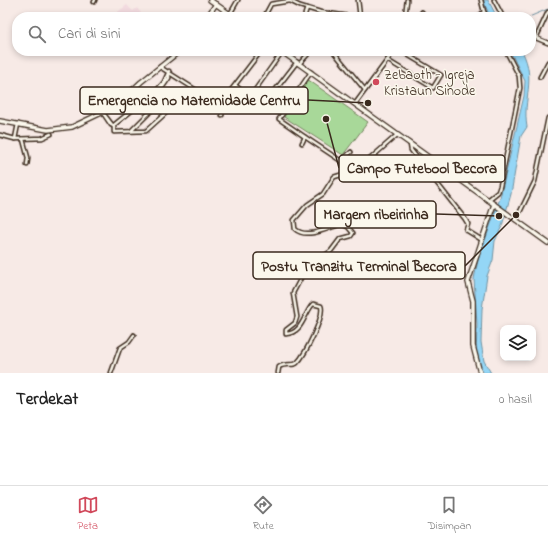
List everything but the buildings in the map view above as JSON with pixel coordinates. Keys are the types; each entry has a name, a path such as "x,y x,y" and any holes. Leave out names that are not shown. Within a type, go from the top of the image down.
{"street":[{"path":"210,0 227,12"},
{"path":"234,12 238,0"},
{"path":"358,0 359,12"},
{"path":"406,12 407,0"},
{"path":"481,0 484,12"},
{"path":"494,0 500,12"},
{"path":"266,12 269,6 274,1 290,1 307,8 329,12"},
{"path":"210,12 216,4"},
{"path":"306,12 307,8"},
{"path":"548,12 536,38 548,44"},
{"path":"0,121 48,130 72,127 114,107 174,56"},
{"path":"160,67 169,71 215,102 223,114 222,102 236,86 257,56"},
{"path":"236,86 250,97 279,56"},
{"path":"288,56 548,243"},
{"path":"270,97 306,56"},
{"path":"337,56 365,90"},
{"path":"355,104 390,56"},
{"path":"387,60 433,88 441,75 409,56"},
{"path":"488,200 498,192 500,186 520,88 520,76 509,56"},
{"path":"540,77 548,62"},
{"path":"113,126 111,125 103,113 113,126 114,132 130,132 146,131 167,112 153,101 169,78 169,71"},
{"path":"113,126 157,90 169,71"},
{"path":"311,72 279,119 341,161 351,152"},
{"path":"130,132 157,104"},
{"path":"514,218 535,181 548,118"},
{"path":"15,139 18,124"},
{"path":"0,136 23,139 45,138 51,134"},
{"path":"278,373 279,367 283,365 293,365 297,362 309,345 321,316 320,306 314,304 300,327 288,334 286,333 295,323 297,317 293,293 297,284 302,276 315,267 316,262 331,251 340,239 351,236 353,233 348,226 342,224 322,232 301,232 295,229 294,220 307,204 322,194 334,177 347,173 371,158 397,134"},
{"path":"302,143 305,137"},
{"path":"23,139 28,160 27,165"},
{"path":"410,144 411,150 465,219 468,224 466,230 482,240"},
{"path":"480,373 473,346 473,301 468,282 495,205"},
{"path":"111,373 120,348 129,342 134,335"}],"shaded area":[{"path":"127,5 133,11 137,8 140,12 118,12"}],"green space":[{"path":"307,79 368,122 343,155 284,117"}],"water":[{"path":"483,0 488,0 494,12 488,12"},
{"path":"512,56 524,56 526,61 529,80 526,107 527,127 521,136 511,194 502,226 495,241 493,260 487,276 482,309 481,342 484,361 491,373 482,373 476,360 477,324 474,279 478,260 500,198 524,96 525,81"}],"waterway":[{"path":"536,14 548,9"}],"place":[{"name":"Zebaoth - Igreja Kristaun Sinode","path":"376,82"},
{"name":"Emergencia no Maternidade Centru","path":"368,103"},
{"name":"Campo Futebool Becora","path":"326,119"},
{"name":"Postu Tranzitu Terminal Becora","path":"516,215"},
{"name":"Margem ribeirinha","path":"499,216"}]}
